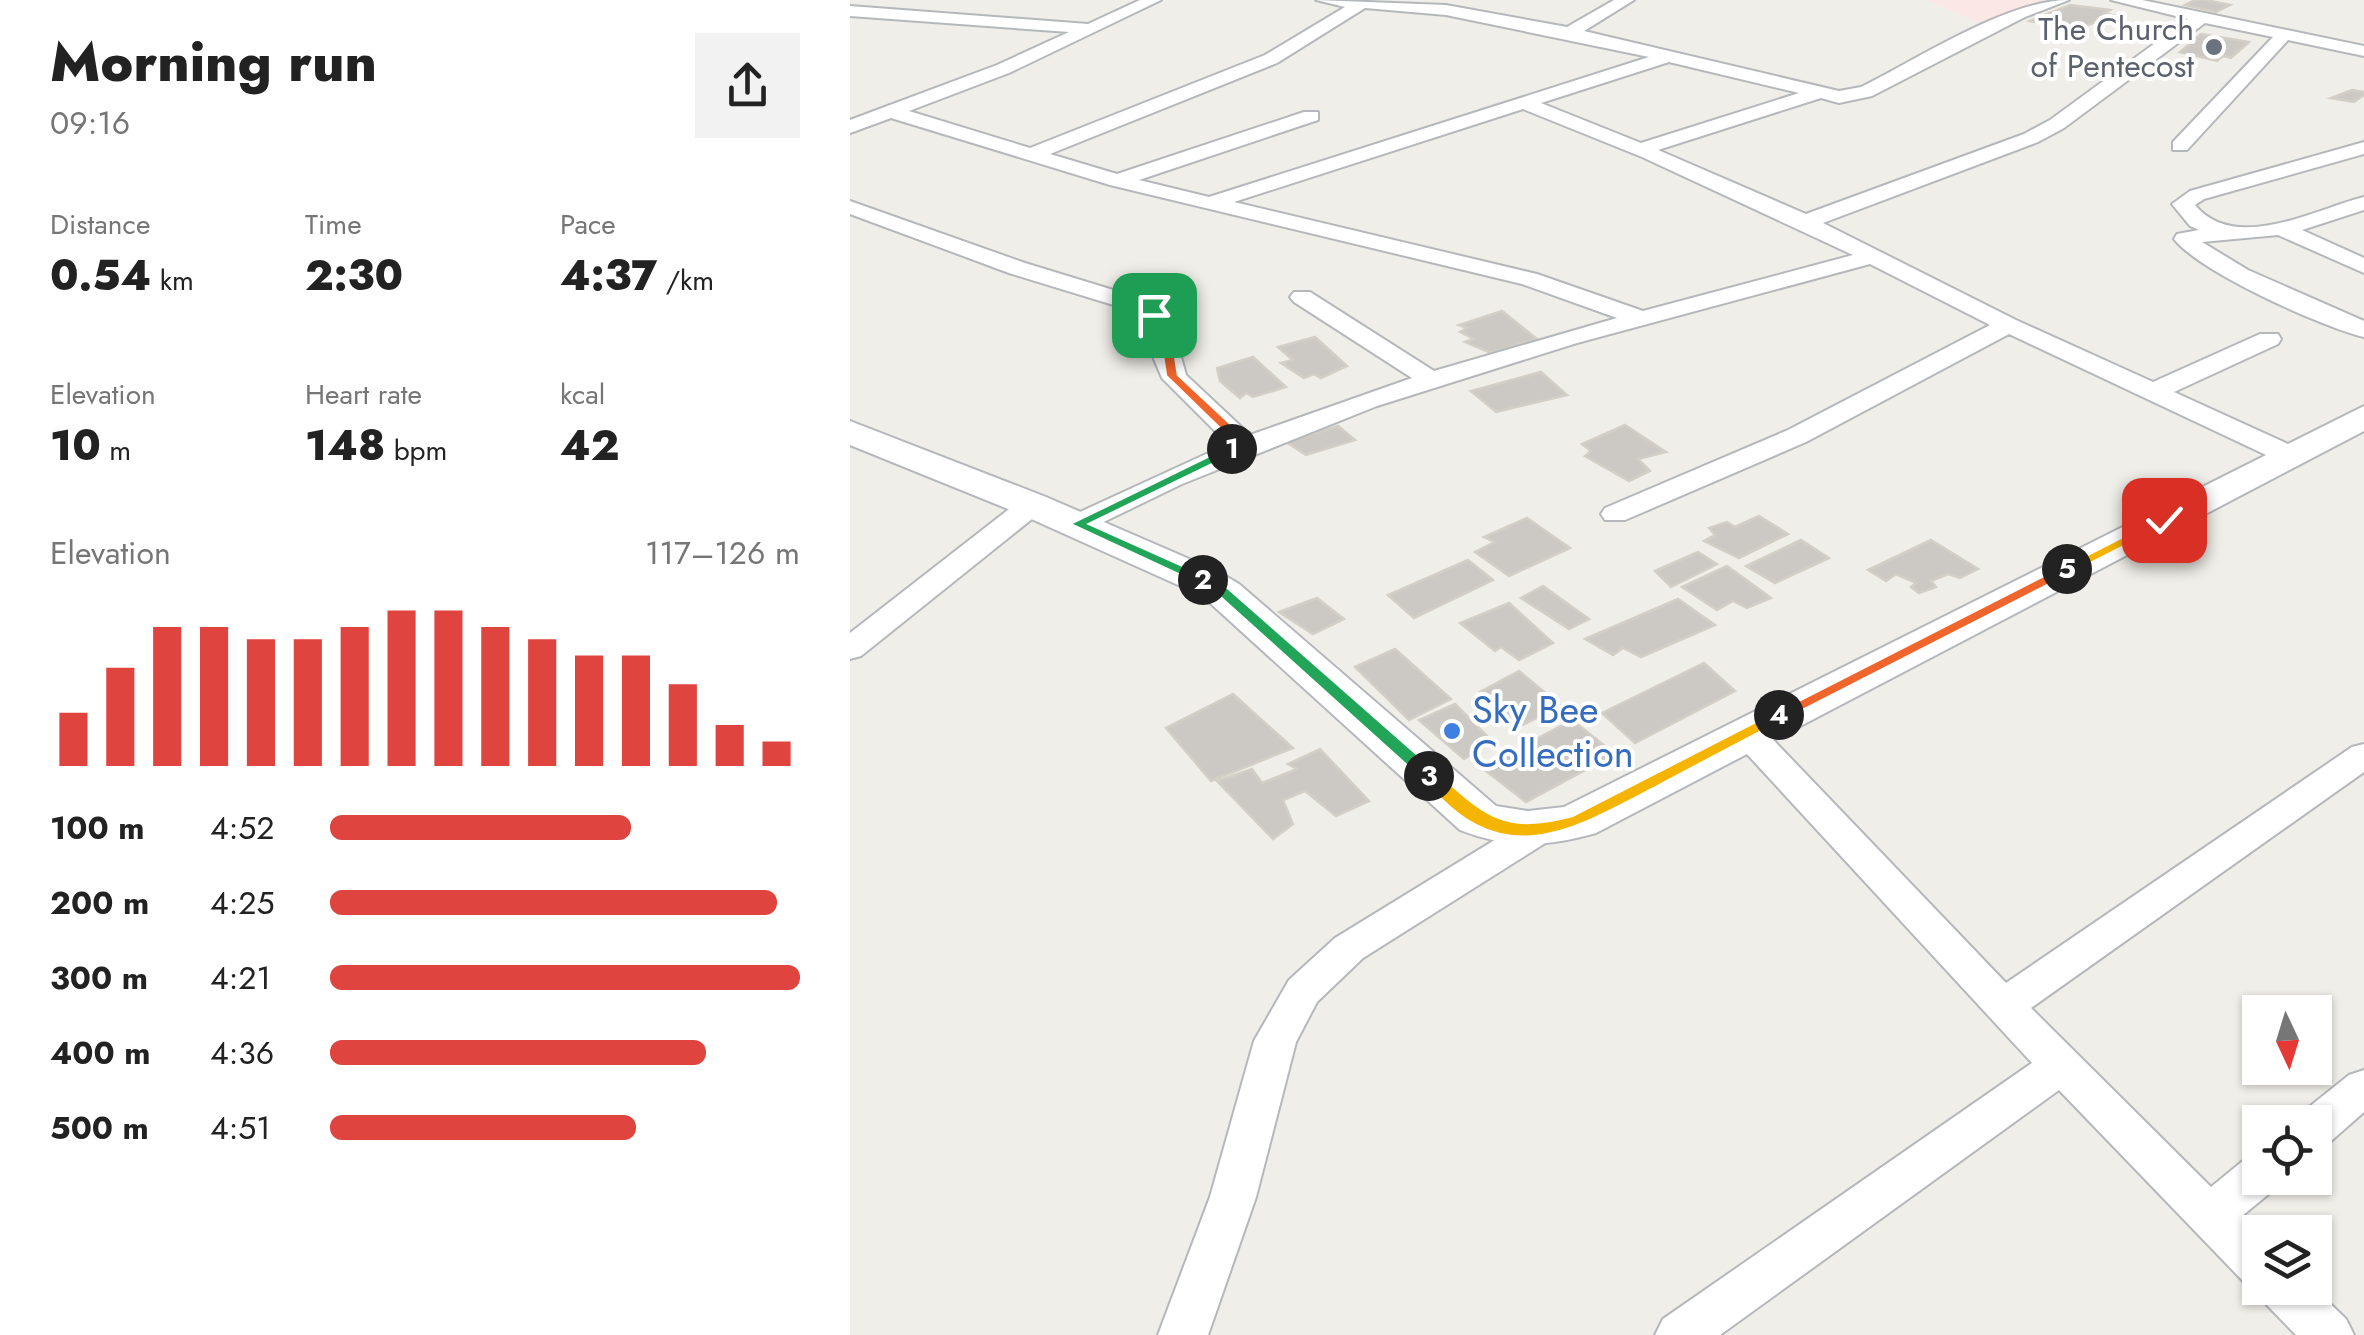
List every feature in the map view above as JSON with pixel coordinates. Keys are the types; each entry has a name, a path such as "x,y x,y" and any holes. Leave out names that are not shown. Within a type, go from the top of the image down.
{"street":[{"path":"850,126 1094,29 1153,0"},
{"path":"1324,0 1446,10 1571,32 1839,97 1866,92 2019,14 2061,0"},
{"path":"1571,32 1626,0"},
{"path":"2120,0 2364,51"},
{"path":"1032,154 1271,59 1362,3"},
{"path":"850,12 1094,29"},
{"path":"866,32 912,16"},
{"path":"1805,222 2032,138 2202,17"},
{"path":"2180,146 2285,34"},
{"path":"1209,203 1673,54"},
{"path":"1641,150 1815,94"},
{"path":"1524,103 1805,222 2008,325 2290,456"},
{"path":"892,112 1117,181 1513,275 1641,318"},
{"path":"1117,181 1311,116"},
{"path":"2228,232 2188,214 2183,204 2197,196 2364,148"},
{"path":"2364,204 2284,230 2228,232 2186,239 2191,248 2222,264 2364,330"},
{"path":"850,207 1017,268 1138,306 1154,315 1165,330 1172,376 1244,444"},
{"path":"2284,230 2364,266"},
{"path":"1077,524 1244,444 1430,379 1874,256"},
{"path":"1302,297 1430,379"},
{"path":"1615,514 1797,436 2008,325"},
{"path":"2153,392 2270,339"},
{"path":"850,432 1077,524 1224,593 1478,818 1503,829 1538,831 1578,821 2364,417"},
{"path":"850,648 1032,505"},
{"path":"1746,732 2003,1006 2242,1248"},
{"path":"2003,1006 2364,754"},
{"path":"1183,1335 1233,1197 1274,1041 1304,991 1349,948 1538,831"},
{"path":"1680,1335 2061,1064"},
{"path":"2332,1114 2364,1087"},
{"path":"2210,1215 2242,1189"},
{"path":"2299,1305 2328,1335"}],"shaded area":[{"path":"1927,0 2049,0 1980,23"}],"building":[{"path":"2195,0 2230,5 2216,12 2185,5"},
{"path":"2070,5 2110,10 2104,13 2112,15 2074,31 2030,21"},
{"name":"The Church of Pentecost","path":"2201,34 2249,42 2231,58 2223,56 2217,61 2180,52"},
{"path":"2352,90 2364,95 2354,102 2331,98"},
{"path":"1502,311 1537,339 1491,353 1465,342 1474,339 1460,332 1467,328 1459,325"},
{"path":"1315,337 1347,366 1321,378 1314,374 1304,378 1281,363 1293,360 1278,347"},
{"path":"1253,357 1286,387 1253,397 1246,393 1240,398 1220,381 1217,368"},
{"path":"1541,372 1567,395 1496,412 1471,391"},
{"path":"1625,425 1666,452 1638,459 1650,471 1629,481 1585,456 1591,451 1582,444"},
{"path":"1338,426 1355,440 1306,455 1286,442"},
{"path":"1759,516 1788,534 1739,558 1704,541 1715,535 1709,528 1727,522 1735,527"},
{"path":"1527,518 1570,548 1509,576 1475,552 1495,542 1484,537"},
{"path":"1801,540 1829,558 1775,583 1746,566"},
{"path":"1931,540 1978,569 1960,578 1948,574 1931,581 1936,587 1919,593 1911,587 1916,583 1896,574 1886,581 1868,570"},
{"path":"1698,552 1717,564 1671,587 1655,571"},
{"path":"1468,560 1493,580 1414,618 1388,595"},
{"path":"1727,566 1771,598 1747,608 1733,601 1717,610 1682,587"},
{"path":"1543,586 1589,619 1569,629 1521,598"},
{"path":"1317,598 1344,619 1313,634 1279,612"},
{"path":"1678,599 1715,625 1641,657 1623,648 1613,655 1585,639"},
{"path":"1509,603 1553,643 1519,660 1501,647 1495,651 1460,623"},
{"path":"1395,649 1451,699 1409,720 1355,667"},
{"path":"1704,663 1735,691 1635,743 1602,713"},
{"path":"1519,671 1561,706 1520,726 1480,692"},
{"path":"1233,694 1293,748 1211,781 1166,728"},
{"path":"1455,704 1493,742 1464,759 1419,720"},
{"path":"1572,720 1615,754 1526,802 1482,768"},
{"path":"1320,749 1369,801 1336,816 1305,791 1283,800 1293,824 1273,839 1217,781 1252,769 1262,783 1297,769 1288,764"}],"place":[{"name":"The Church of Pentecost","path":"2214,47"},
{"name":"Sky Bee Collection","path":"1452,731"}],"route":[{"path":"1154,315 1165,330 1172,376 1244,444 1077,524 1224,593 1478,818 1503,829 1538,831 1578,821 2164,520"}]}
